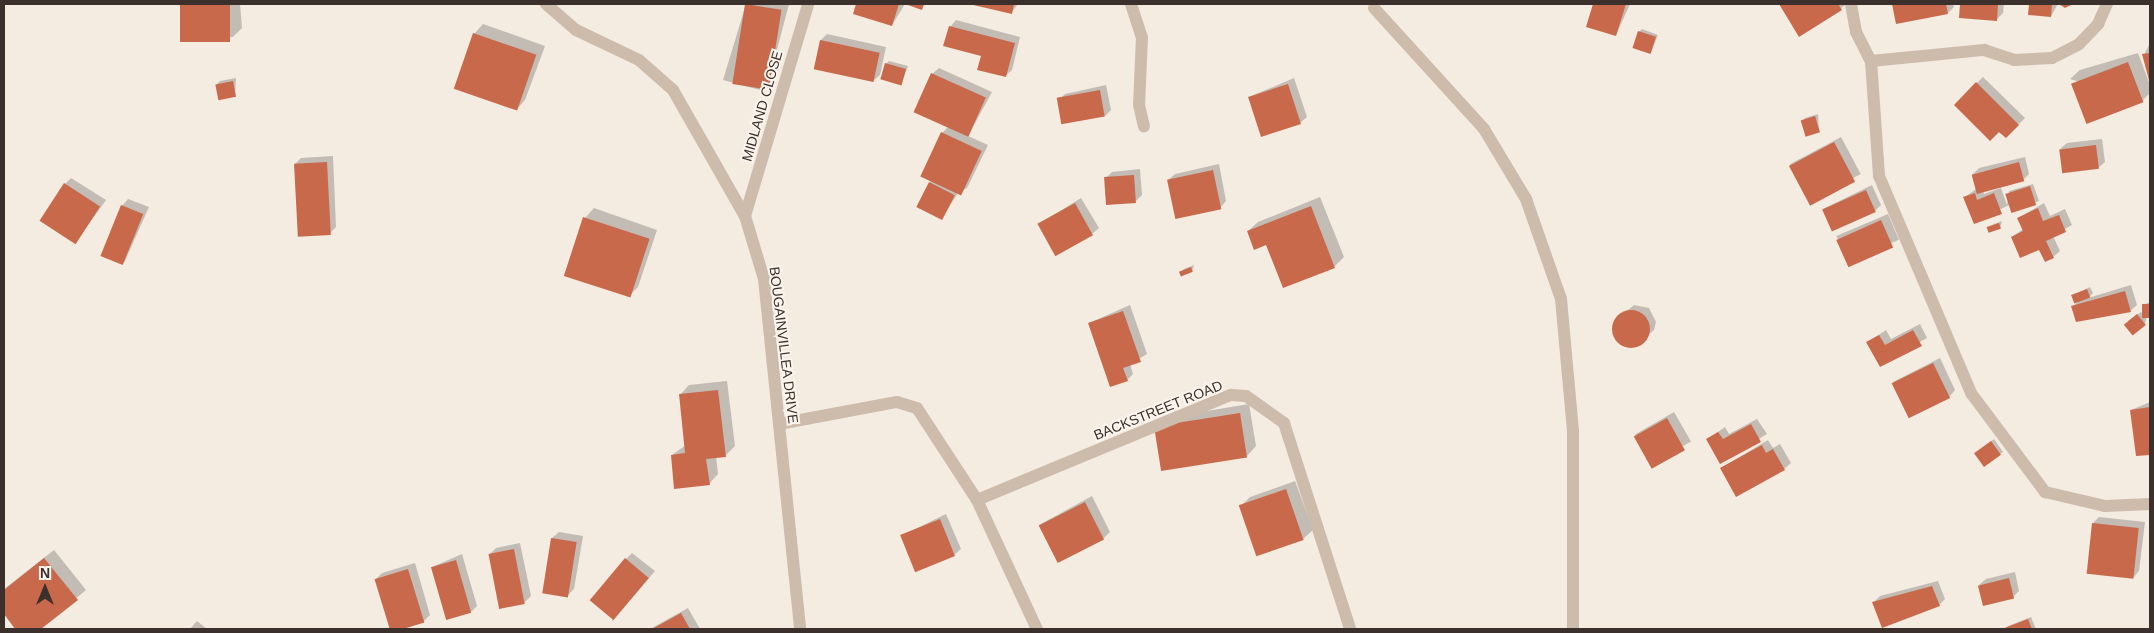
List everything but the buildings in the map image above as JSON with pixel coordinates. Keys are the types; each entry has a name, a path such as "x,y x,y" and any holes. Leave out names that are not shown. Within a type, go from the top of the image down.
{"street":[{"name":"BOUGAINVILLEA DRIVE","path":"546,4 576,30 639,60 673,90 745,216 764,279 800,629"},
{"name":"MIDLAND CLOSE","path":"745,216 808,4"},
{"path":"1131,4 1142,37 1139,104 1144,126"},
{"path":"1851,4 1856,32 1871,61 1879,176 1970,393 2044,492 2105,506 2150,504"},
{"path":"1871,61 1984,50 2014,60 2052,58 2079,44 2098,24 2107,4"},
{"path":"1374,8 1484,129 1526,199 1561,299 1573,431 1573,629"},
{"name":"BACKSTREET ROAD","path":"977,500 1231,395 1246,396 1284,423 1350,629"},
{"path":"779,424 897,402 917,408 977,500 1037,629"}]}
